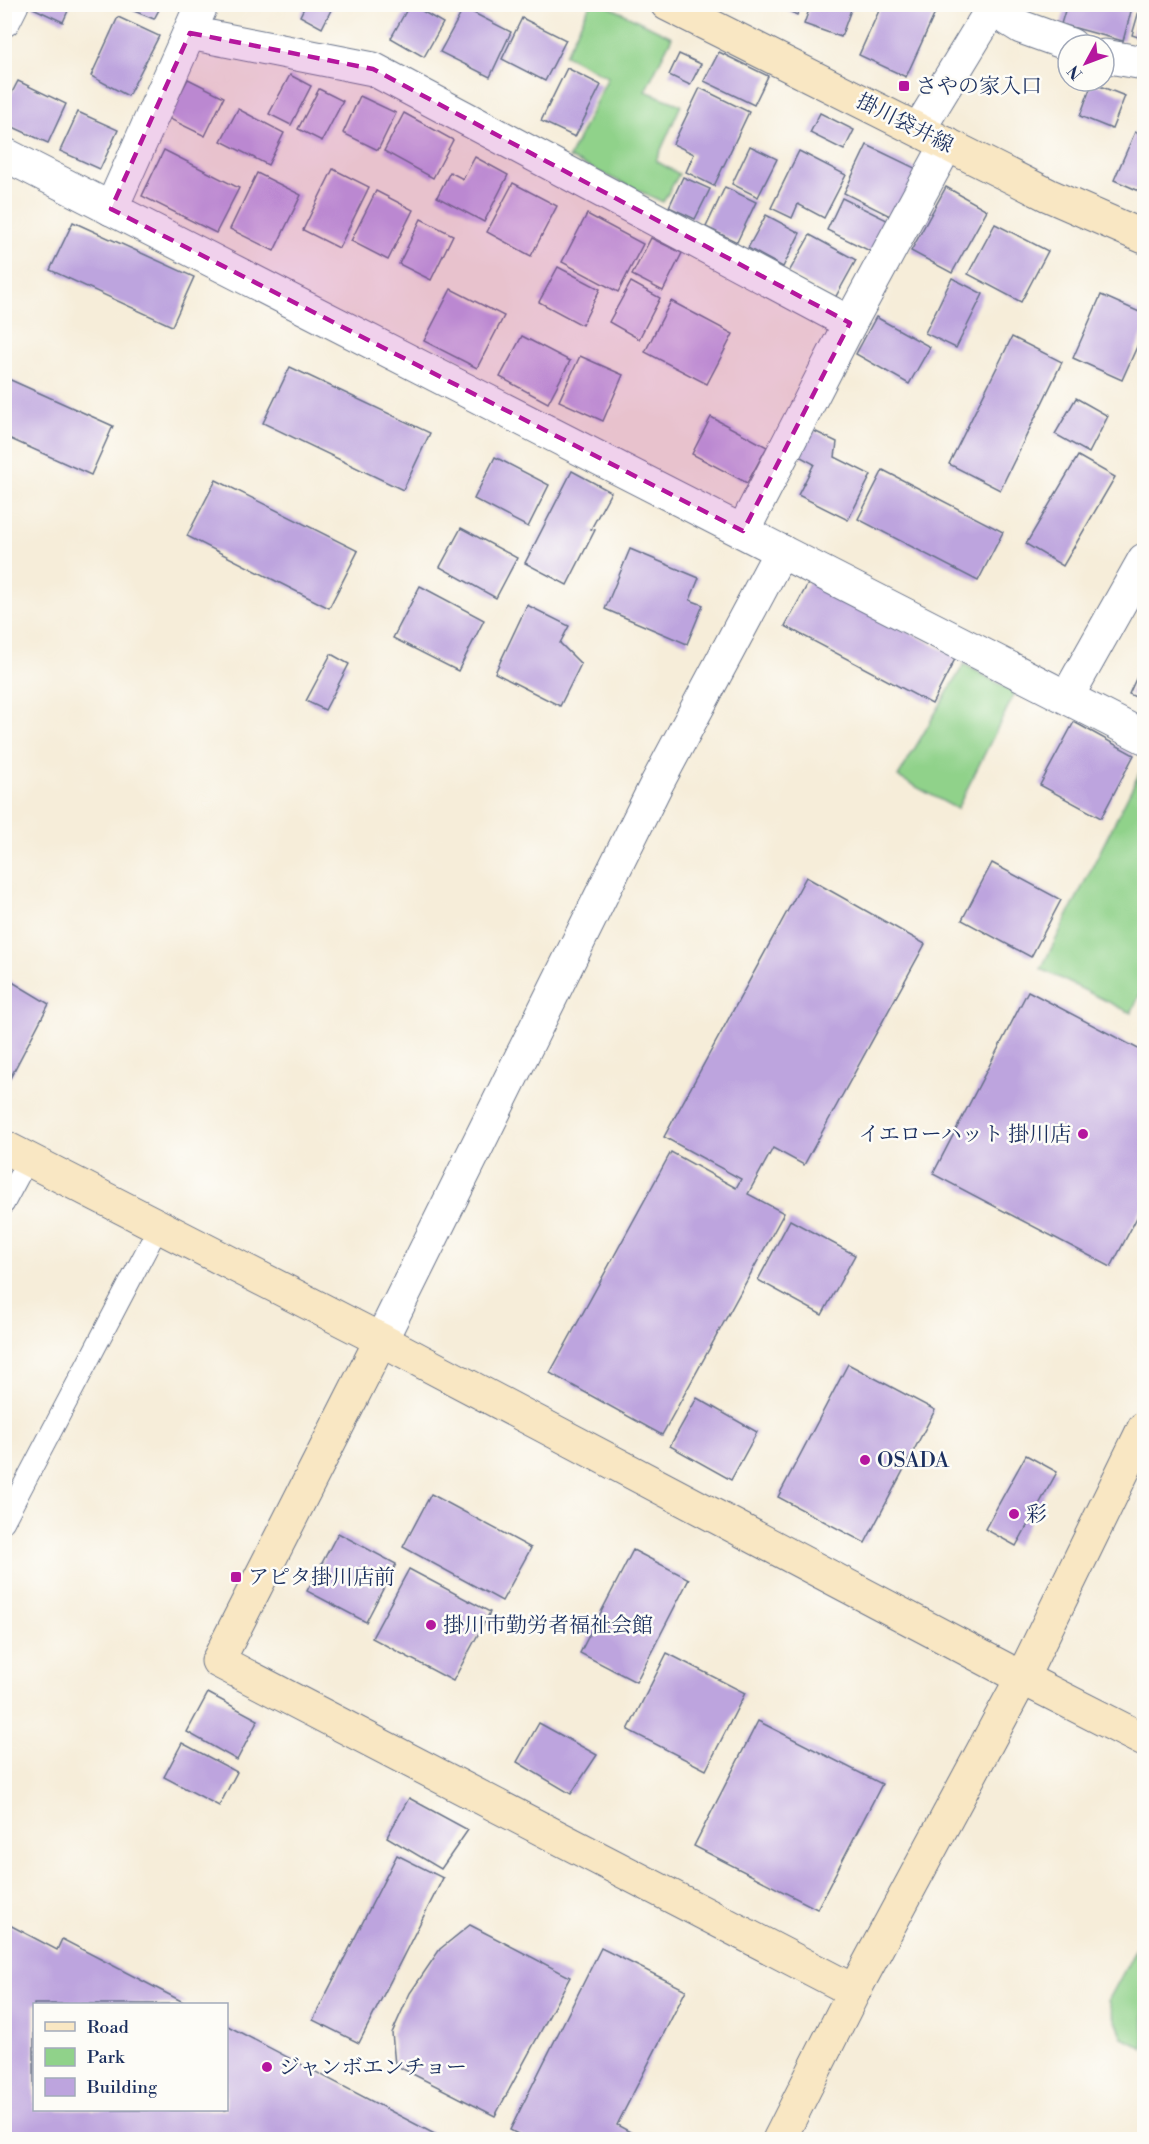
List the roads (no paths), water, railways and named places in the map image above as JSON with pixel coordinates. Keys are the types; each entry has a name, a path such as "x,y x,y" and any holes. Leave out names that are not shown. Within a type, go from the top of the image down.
{"street":[{"path":"4,20 12,4"},
{"name":"掛川袋井線","path":"667,4 1048,195 1144,237"},
{"path":"743,531 850,323 993,7 1021,27 1056,40"},
{"path":"111,209 196,19 373,69 850,323"},
{"path":"1116,58 1144,63"},
{"path":"4,154 1144,737"},
{"path":"782,551 655,787 381,1340 218,1661 854,1992"},
{"path":"1067,698 1144,560"},
{"path":"16,1153 381,1340 1144,1740"},
{"path":"779,2139 854,1992 1022,1677 1144,1428"}],"lane":[{"path":"4,1204 16,1153"},
{"path":"4,1522 159,1226"}],"place":[{"name":"さやの家入口","path":"904,86"},
{"name":"イエローハット 掛川店","path":"1083,1134"},
{"name":"OSADA","path":"865,1460"},
{"name":"彩","path":"1014,1514"},
{"name":"アピタ掛川店前","path":"236,1577"},
{"name":"掛川市勤労者福祉会館","path":"431,1625"},
{"name":"ジャンボエンチョー","path":"267,2067"}]}
